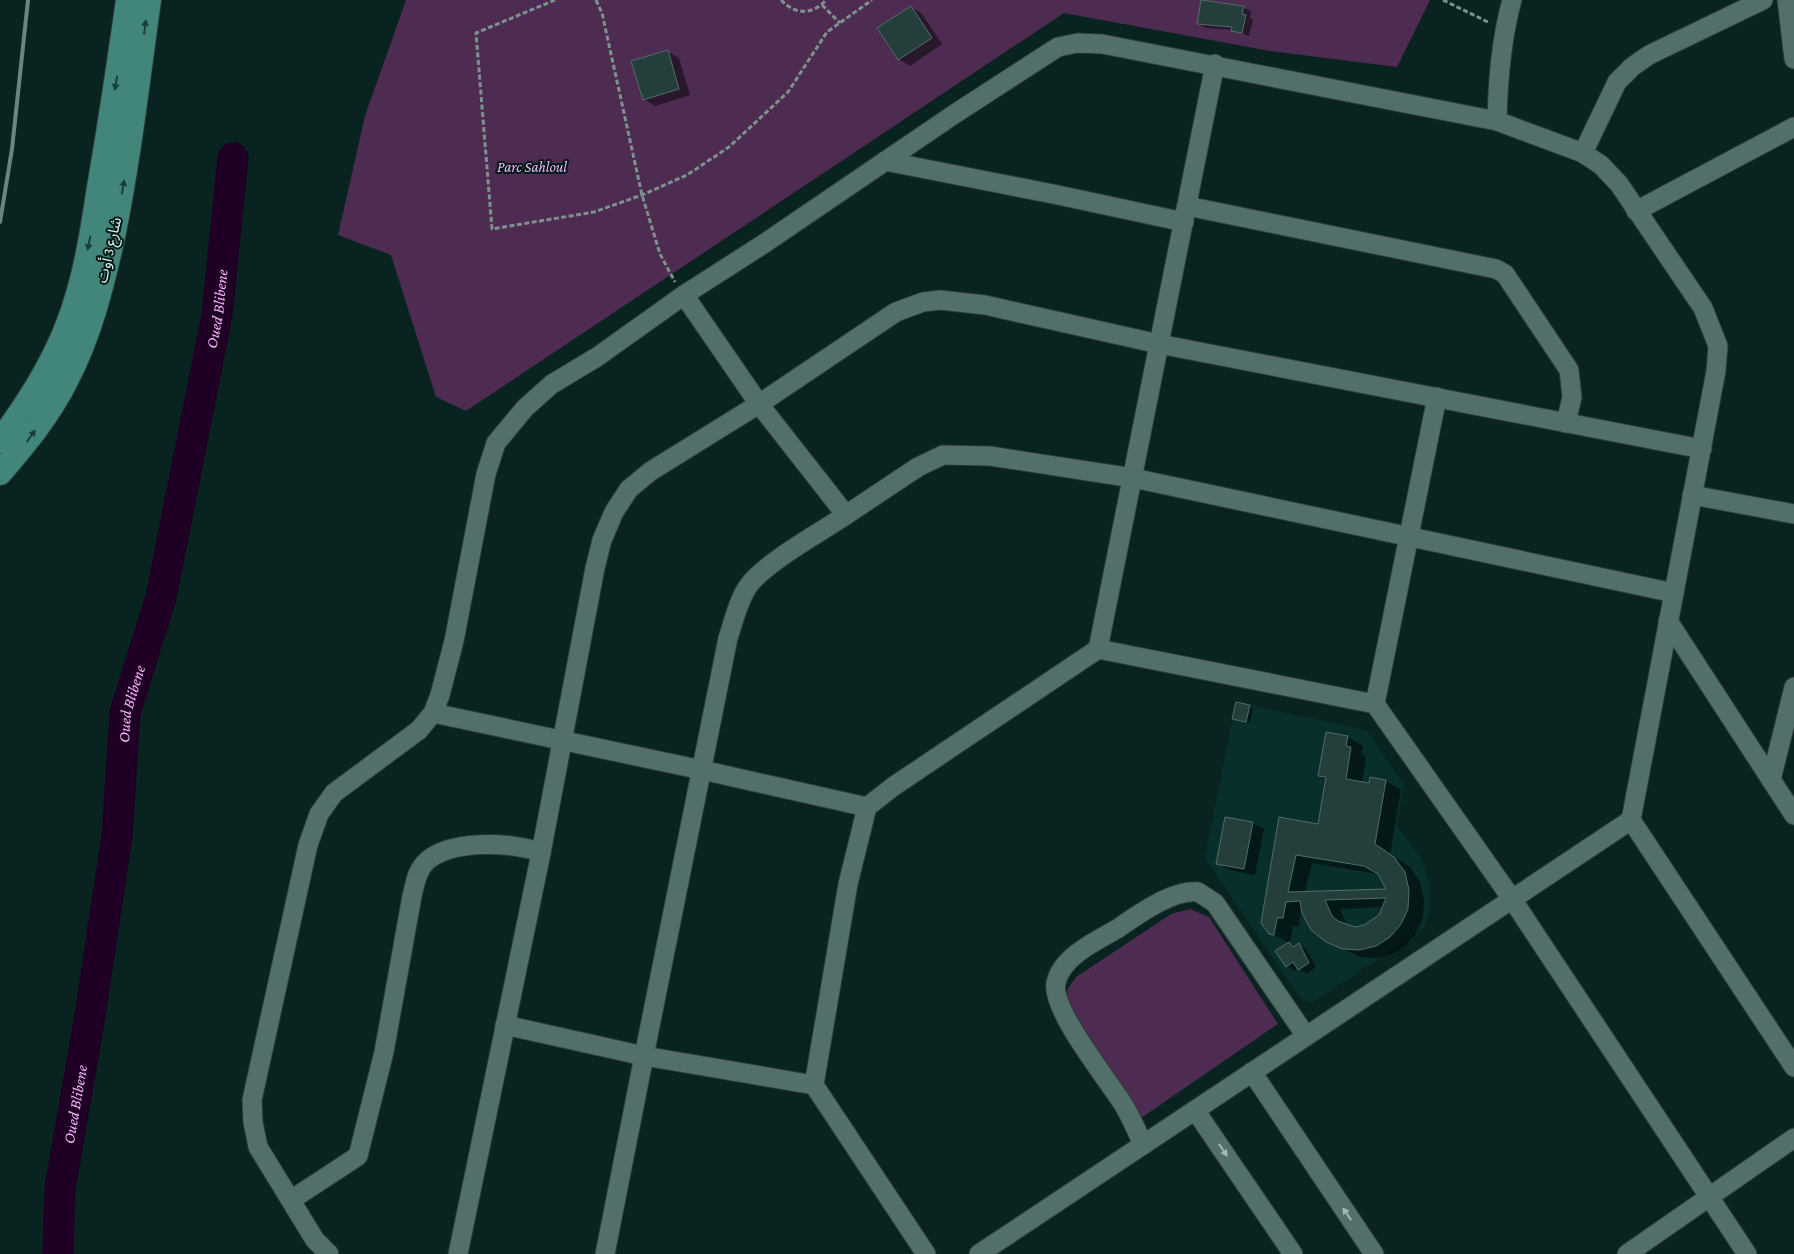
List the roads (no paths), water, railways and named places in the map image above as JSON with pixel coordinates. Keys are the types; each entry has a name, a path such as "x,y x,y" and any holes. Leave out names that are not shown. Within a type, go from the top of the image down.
{"main road":[{"path":"0,441 21,413 48,367 68,323 75,302 95,212 128,0"},
{"name":"شارع 3 أوت","path":"0,473 45,416 66,381 89,329 104,276 121,198 149,0"}],"street":[{"path":"1497,121 1498,78 1504,29 1512,0"},
{"path":"1583,153 1617,82 1632,67 1649,55 1763,0"},
{"path":"1787,0 1794,59"},
{"path":"329,1254 315,1240 258,1147 253,1122 252,1100 308,845 319,814 334,793 419,730 433,713 443,687 454,641 486,474 496,443 525,408 552,384 596,357 684,295 1058,47 1078,43 1102,44 1215,64 1497,121 1583,153 1601,165 1619,184 1702,308 1718,346 1716,371 1702,449 1631,820 1794,1064"},
{"path":"926,1254 814,1085 848,884 867,807 894,786 1098,649 1215,64"},
{"path":"1636,211 1794,127"},
{"path":"884,161 1058,194 1496,268 1505,274 1569,370 1572,397 1566,424"},
{"path":"684,295 759,404 846,515"},
{"path":"458,1254 541,852 595,568 602,540 614,512 630,490 651,471 759,404 896,312 923,302 940,300 985,305 1159,344 1702,449"},
{"path":"1375,704 1438,398"},
{"path":"605,1254 728,638 738,606 749,585 766,568 918,468 943,455 990,456 1133,478 1408,538 1674,593"},
{"path":"1692,495 1794,514"},
{"path":"1668,621 1794,815"},
{"path":"1098,649 1375,704 1512,899 1747,1254"},
{"path":"1771,780 1794,687"},
{"path":"433,713 867,807"},
{"path":"979,1254 1631,820"},
{"path":"292,1200 358,1156 384,1052 412,896 417,875 424,864 434,855 443,851 486,844 518,846 541,852"},
{"path":"1143,1145 1124,1105 1071,1026 1057,999 1056,981 1063,968 1081,951 1178,894 1198,892 1215,903 1306,1036"},
{"path":"505,1026 644,1056 814,1085"},
{"path":"1252,1072 1374,1254"},
{"path":"1195,1110 1293,1254"},
{"path":"1627,1254 1794,1138"}],"waterway":[{"name":"Oued Blibene","path":"58,1254 60,1188 89,1022 117,836 125,713 161,597 217,315 233,158"}],"railway":[{"path":"0,222 12,149 28,0"}],"park label":[{"name":"Parc Sahloul","path":"532,167"}]}
